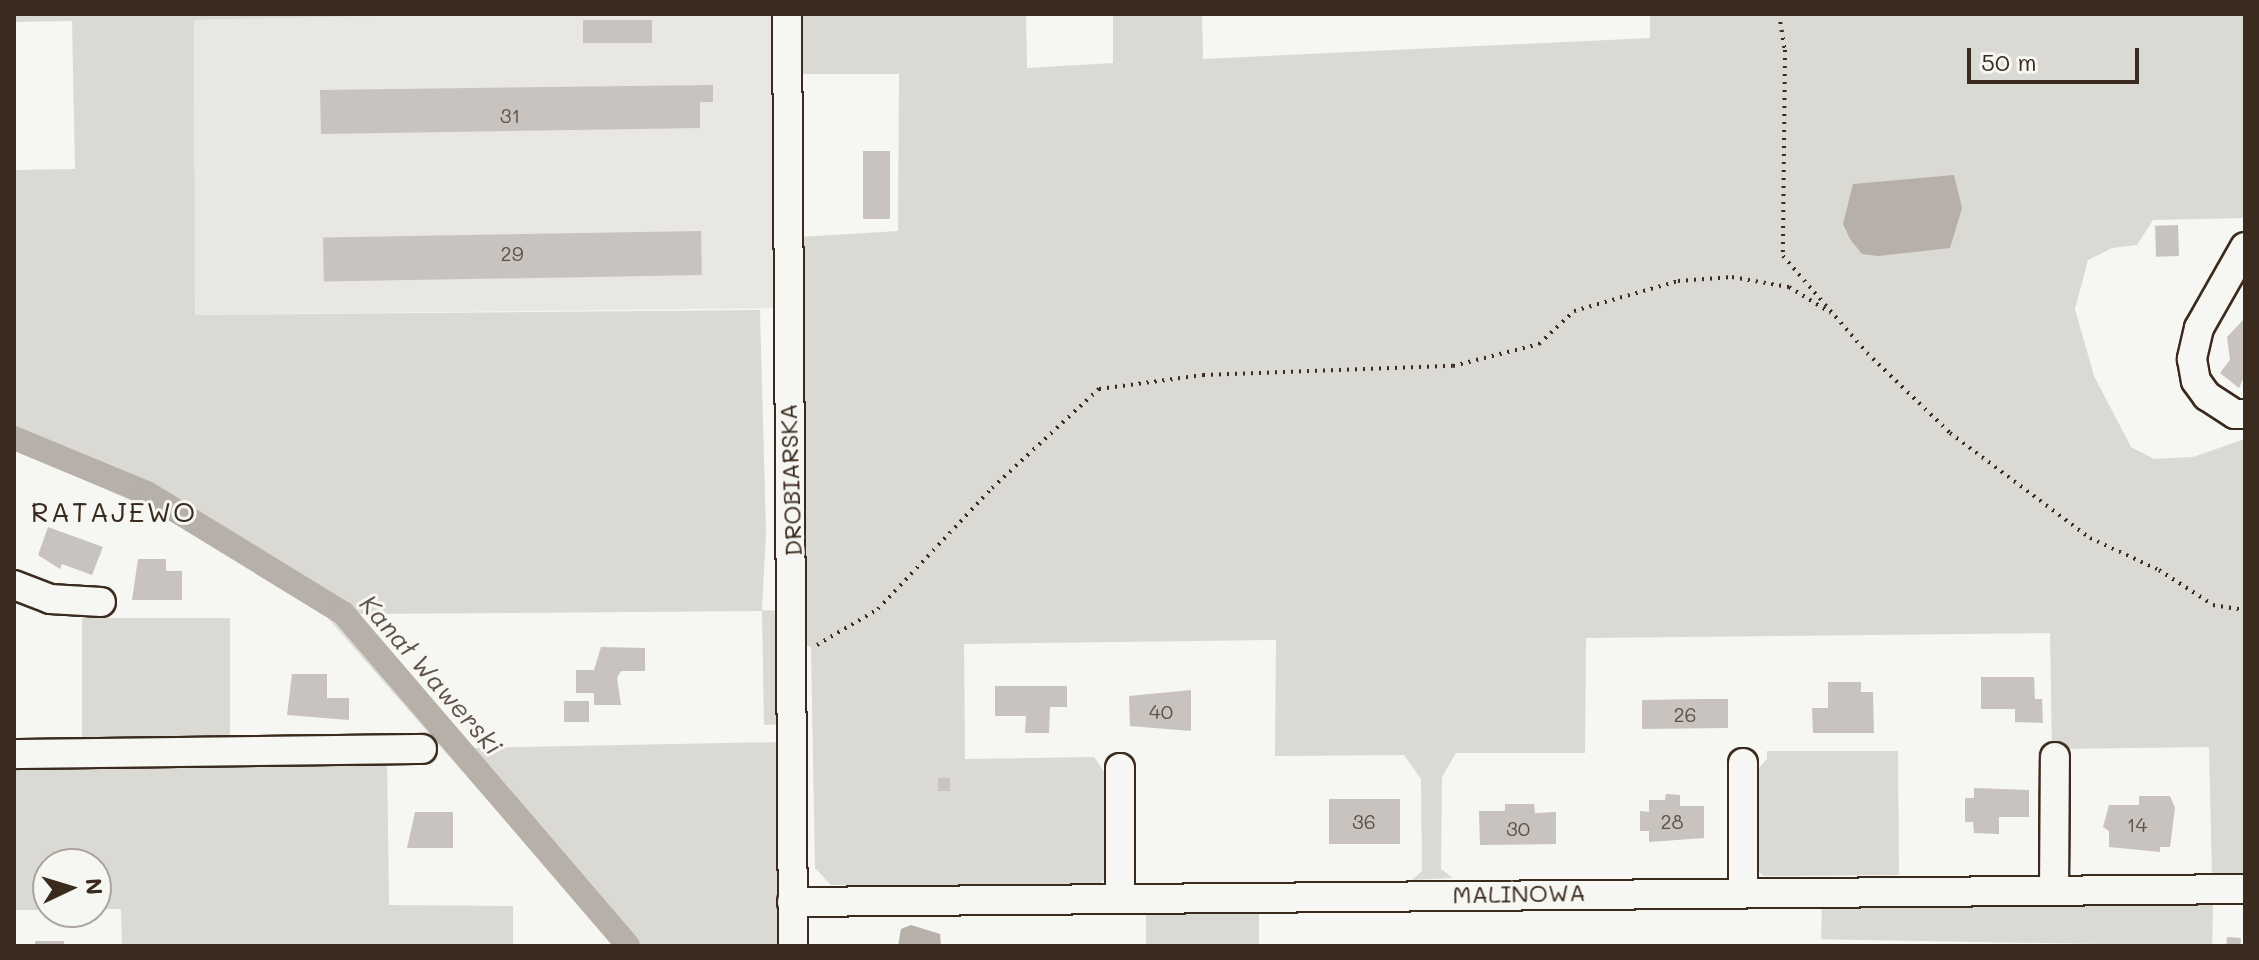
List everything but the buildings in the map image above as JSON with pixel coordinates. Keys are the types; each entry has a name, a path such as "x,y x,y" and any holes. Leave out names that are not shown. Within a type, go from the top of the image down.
{"street":[{"name":"DROBIARSKA","path":"787,14 787,366 795,659 793,946"},
{"path":"2245,247 2199,328 2192,359 2196,381 2207,396 2235,414 2245,414"},
{"path":"14,585 50,599 101,602"},
{"path":"14,754 422,749"},
{"path":"2054,890 2055,757"},
{"path":"1743,763 1743,892"},
{"path":"1120,768 1120,898"},
{"name":"MALINOWA","path":"792,902 2245,889"}],"path":[{"path":"1779,14 1785,50 1783,256 1831,313 1950,433 2090,538 2159,570 2213,605 2245,610"},
{"path":"795,659 878,609 992,488 1099,389 1203,375 1453,366 1539,344 1574,311 1678,281 1732,277 1789,287 1831,313"}],"shaded area":[{"path":"14,14 456,14 194,20 195,315 760,310 766,532 762,610 784,611 783,724 764,725 762,611 359,614 474,748 783,742 784,946 615,946 314,602 141,505 14,449 14,170 75,169 72,21 14,22"},
{"path":"456,14 779,14 783,308 195,315 194,20"},
{"path":"796,14 1026,14 1027,68 1113,63 1113,14 1202,14 1203,59 1650,38 1650,14 2245,14 2245,218 2153,220 2137,245 2112,248 2088,260 2075,309 2094,376 2131,447 2154,459 2193,457 2245,439 2245,875 2212,875 2209,747 2052,749 2050,633 1586,638 1585,753 1456,753 1442,777 1441,869 1453,878 1412,880 1422,871 1421,779 1404,755 1275,756 1276,640 964,644 965,759 1094,757 1111,782 1110,873 1099,885 831,885 815,868 811,647 800,644 800,237 898,231 899,74 797,74"},
{"path":"1954,175 1962,208 1950,248 1878,256 1862,254 1850,239 1843,224 1853,184"},
{"path":"82,618 230,618 230,743 82,743"},
{"path":"1767,751 1898,751 1899,875 1764,876 1752,866 1753,775 1767,759"},
{"path":"387,754 389,905 513,906 513,946 122,946 121,909 112,909 112,848 32,848 32,910 14,910 14,759"},
{"path":"1822,894 2213,901 2212,946 1821,939"},
{"path":"1146,907 1259,907 1259,946 1146,946"},
{"path":"911,925 940,934 941,946 898,946 901,929"}],"waterway":[{"name":"Kanał Wawerski","path":"14,438 147,493 343,613 628,946"}],"district":[{"name":"RATAJEWO","path":"114,511"}]}
